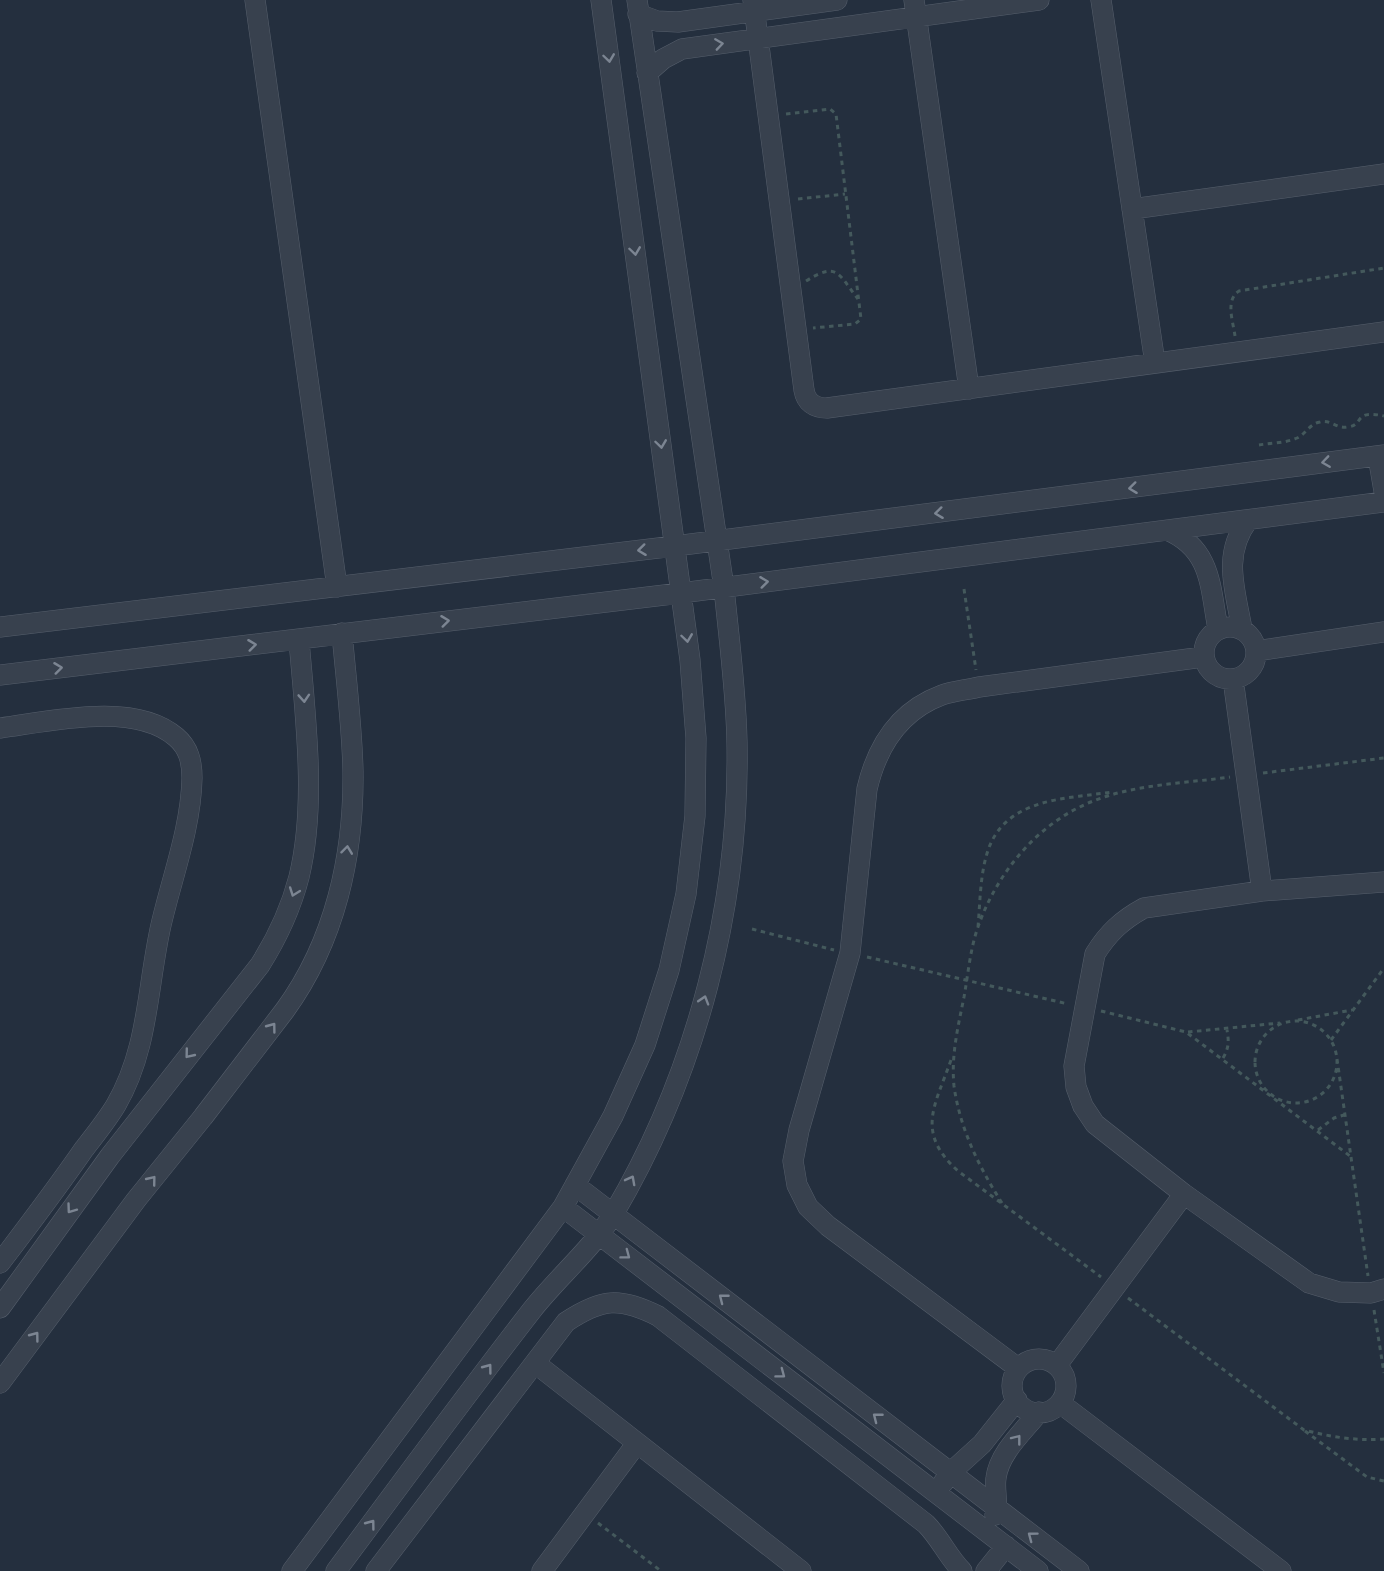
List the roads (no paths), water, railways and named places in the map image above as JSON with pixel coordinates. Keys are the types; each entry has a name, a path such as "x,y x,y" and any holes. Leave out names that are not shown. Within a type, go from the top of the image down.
{"street":[{"path":"255,0 337,587"},
{"path":"292,1571 563,1207 613,1116 645,1045 669,970 686,894 695,816 696,738 690,660 601,0"},
{"path":"638,7 657,21 678,22 754,6 837,0"},
{"path":"647,73 663,59 682,49 758,38 915,8 1039,0"},
{"path":"1101,0 1155,363"},
{"path":"754,6 796,330 805,396 808,402 820,408 1384,332"},
{"path":"336,1571 534,1308 599,1234 613,1214 652,1141 683,1065 708,986 725,906 735,824 737,742 732,660 717,541 638,7"},
{"path":"915,8 969,389"},
{"path":"678,22 682,49"},
{"path":"1132,209 1384,174"},
{"path":"0,627 717,541 1381,455 1384,491"},
{"path":"0,675 723,588 1384,502"},
{"path":"1242,629 1231,565 1235,541 1248,520"},
{"path":"1167,530 1181,536 1201,556 1207,569 1218,629"},
{"path":"1207,569 1231,565"},
{"path":"1226,627 1242,629 1252,638 1256,651 1252,666 1241,677 1223,679 1207,667 1203,657 1206,641 1218,629 1226,627"},
{"path":"0,1383 136,1200 285,1010 319,954 339,897 352,803 353,770 342,633"},
{"path":"1256,651 1384,633"},
{"path":"0,1308 110,1156 260,965 280,931 299,878 307,810 307,743 299,640"},
{"path":"1018,1368 822,1220 808,1207 797,1185 793,1161 799,1131 850,953 867,789 872,765 889,736 900,723 920,706 943,695 978,687 1203,657"},
{"path":"1233,679 1262,891"},
{"path":"0,728 117,715 140,719 163,727 187,749 192,779 182,842 160,928 147,1016 139,1051 129,1078 116,1105 50,1199 0,1263"},
{"path":"1377,1291 1339,1292 1309,1283 1184,1194 1095,1124 1083,1107 1076,1087 1074,1066 1095,954 1104,940 1128,916 1143,908 1262,891 1384,882"},
{"path":"575,1185 1079,1571"},
{"path":"1057,1365 1184,1194"},
{"path":"563,1207 1006,1546 1028,1568"},
{"path":"376,1571 566,1322 587,1308 611,1302 635,1305 658,1316 926,1524 962,1571"},
{"path":"1037,1359 1047,1360 1057,1365 1066,1383 1065,1394 1054,1408 1038,1412 1030,1411 1017,1400 1012,1390 1013,1378 1018,1368 1037,1359"},
{"path":"535,1363 637,1443 780,1565 801,1571"},
{"path":"941,1496 940,1488 950,1473 982,1444 1017,1400"},
{"path":"1060,1402 1281,1571"},
{"path":"977,1524 984,1525 990,1522 997,1509 994,1492 996,1475 1002,1459 1038,1412"},
{"path":"542,1571 637,1443"},
{"path":"982,1444 1002,1459"},
{"path":"986,1571 1006,1546"}]}
